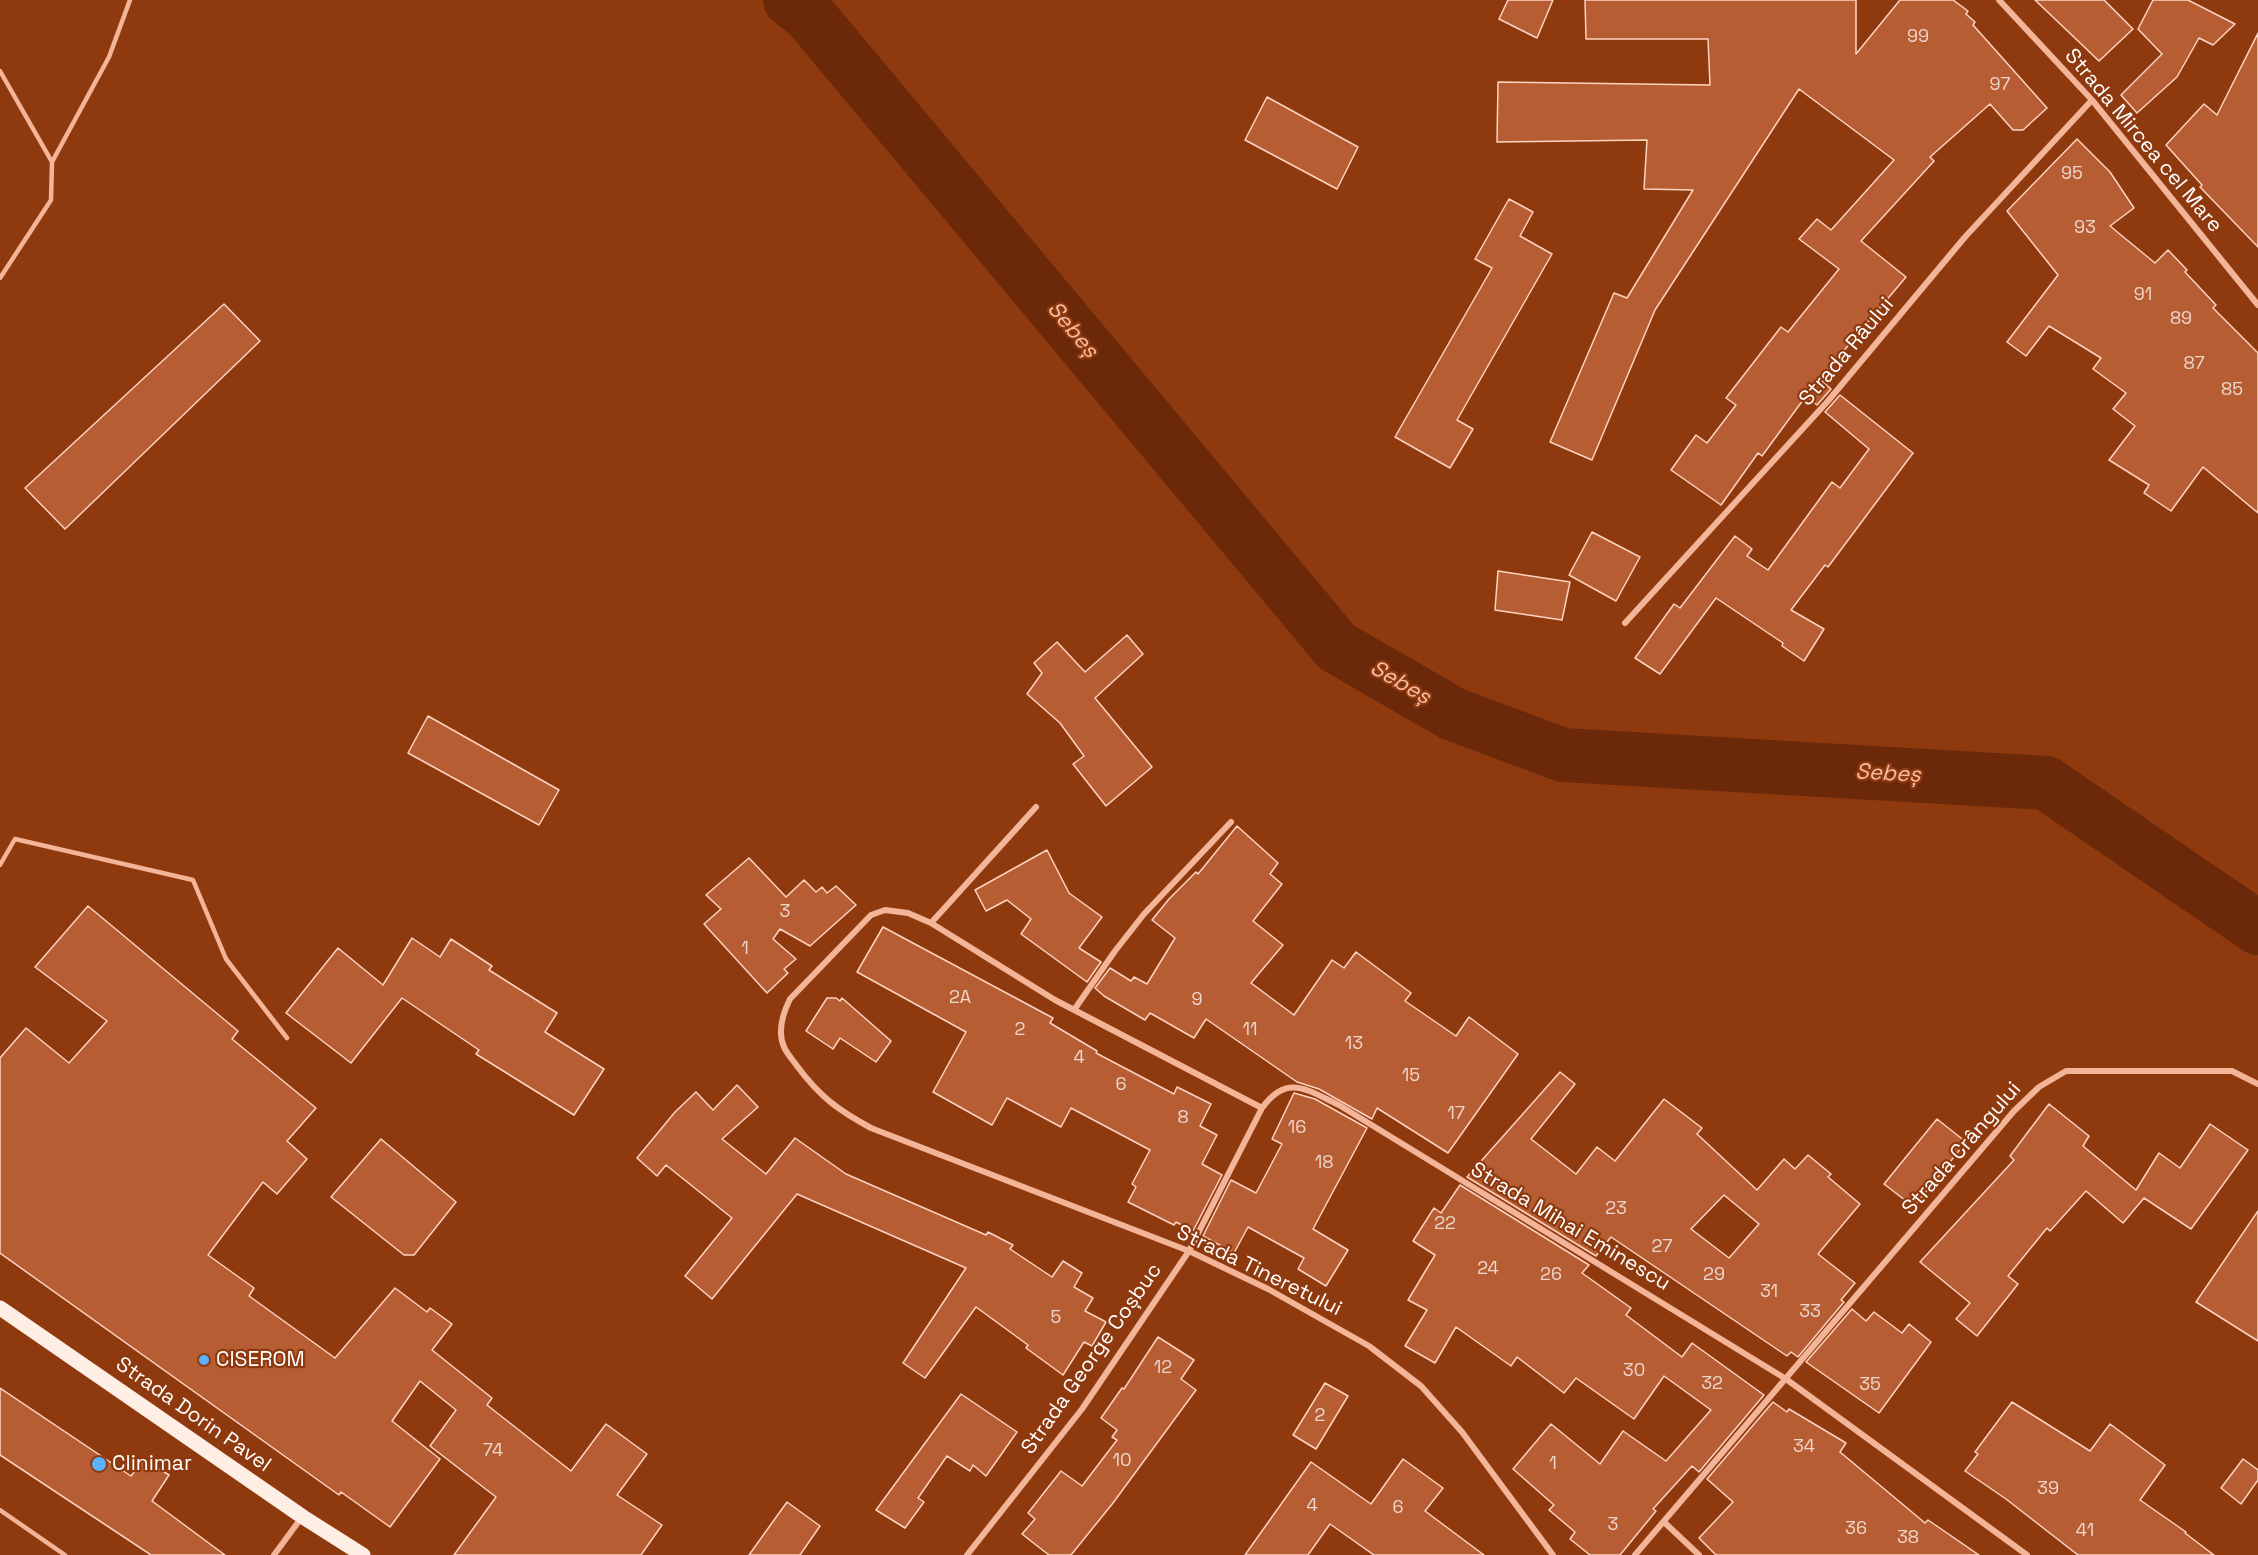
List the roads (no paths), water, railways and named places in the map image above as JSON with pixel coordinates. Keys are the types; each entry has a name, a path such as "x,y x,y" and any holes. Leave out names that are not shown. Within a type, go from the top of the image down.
{"main road":[{"name":"Strada Dorin Pavel","path":"0,1308 303,1517 363,1555"}],"street":[{"name":"Strada Mircea cel Mare","path":"2000,0 2092,100 2258,305"},
{"name":"Strada Râului","path":"1625,623 1828,401 1965,237 2092,100"},
{"path":"1036,807 931,923 1054,1000 1262,1108"},
{"path":"1074,1010 1144,914 1232,822"},
{"name":"Strada Tineretului","path":"931,923 908,913 885,910 871,915 790,999 783,1013 781,1031 784,1048 811,1084 839,1110 871,1128 1189,1251 1268,1289 1369,1346 1421,1386 1462,1432 1553,1555"},
{"name":"Strada Crângului","path":"1635,1555 2014,1111 2039,1088 2066,1071 2232,1071 2258,1084"},
{"name":"Strada Mihai Eminescu","path":"1262,1108 1272,1094 1284,1087 1305,1090 1339,1105 1786,1379 2027,1555"},
{"name":"Strada George Coșbuc","path":"967,1555 1082,1409 1189,1251 1262,1108"},
{"path":"274,1555 303,1517"},
{"path":"1664,1522 1699,1555"}],"lane":[{"path":"0,278 51,200 52,162 109,57 130,0"},
{"path":"0,71 52,162"},
{"path":"0,865 15,839 193,880 226,959 287,1038"},
{"path":"0,1510 65,1555"}],"waterway":[{"name":"Sebeș","path":"790,0 809,15 1337,647 1453,714 1563,755 2046,783 2258,928"}],"place":[{"name":"CISEROM","path":"204,1360"},
{"name":"Clinimar","path":"99,1464"}]}
